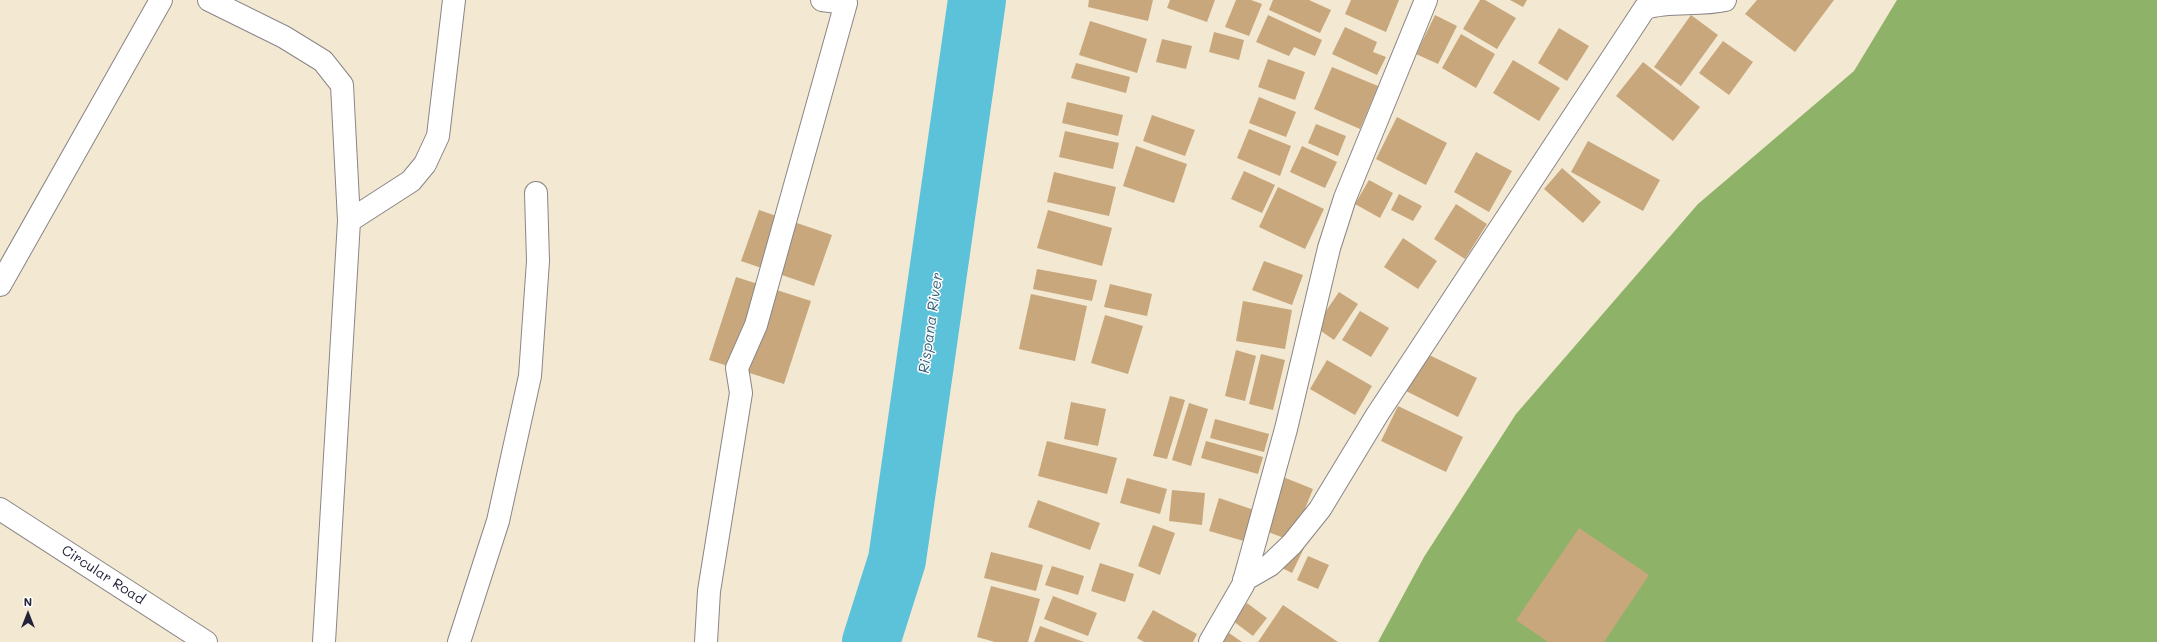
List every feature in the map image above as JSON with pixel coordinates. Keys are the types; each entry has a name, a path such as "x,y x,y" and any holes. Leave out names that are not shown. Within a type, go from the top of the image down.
{"street":[{"path":"0,285 161,0"},
{"path":"209,0 284,38 323,61 342,85 349,221 324,642"},
{"path":"349,221 411,181 425,164 438,136 454,0"},
{"path":"706,642 709,591 741,393 737,368 756,325 846,1 822,0"},
{"path":"1210,642 1244,580 1286,429 1329,248 1345,198 1426,0"},
{"path":"1244,580 1270,565 1287,549 1320,509 1377,415 1645,8 1664,1 1716,2 1725,0"},
{"path":"459,642 498,522 530,376 538,261 536,193"},
{"name":"Circular Road","path":"1,512 206,642"}],"green space":[{"path":"1897,0 2157,0 2157,642 1378,642 1424,557 1516,414 1698,204 1854,71"}],"building":[{"path":"1089,0 1153,0 1148,21 1088,7"},
{"path":"1170,0 1215,0 1207,22 1167,8"},
{"path":"1236,0 1251,0 1262,4 1249,36 1225,27"},
{"path":"1273,0 1309,0 1331,10 1320,33 1269,10"},
{"path":"1351,0 1399,0 1386,32 1345,14"},
{"path":"1480,0 1485,0 1516,18 1497,49 1463,29"},
{"path":"1510,0 1527,0 1523,7"},
{"path":"1757,0 1834,0 1795,52 1745,14"},
{"path":"1268,15 1322,40 1315,56 1294,47 1289,56 1256,42"},
{"path":"1435,15 1457,26 1438,64 1416,54"},
{"path":"1691,15 1718,35 1681,86 1654,67"},
{"path":"1090,21 1147,39 1137,73 1079,55"},
{"path":"1345,27 1377,42 1373,52 1386,57 1377,75 1332,54"},
{"path":"1559,28 1589,46 1567,81 1538,63"},
{"path":"1214,32 1244,40 1239,60 1209,52"},
{"path":"1461,34 1495,54 1476,88 1442,68"},
{"path":"1162,39 1192,46 1186,69 1156,62"},
{"path":"1723,41 1753,62 1729,95 1699,73"},
{"path":"1268,59 1305,72 1295,100 1258,87"},
{"path":"1513,60 1560,88 1539,121 1493,93"},
{"path":"1643,62 1700,107 1673,141 1616,96"},
{"path":"1076,63 1130,77 1126,93 1071,78"},
{"path":"1332,67 1378,86 1360,129 1314,109"},
{"path":"1259,97 1296,112 1286,137 1249,123"},
{"path":"1067,102 1123,115 1118,136 1062,123"},
{"path":"1152,115 1195,130 1185,156 1143,141"},
{"path":"1397,117 1447,143 1426,185 1376,159"},
{"path":"1316,124 1346,136 1338,156 1308,143"},
{"path":"1249,129 1291,146 1280,176 1237,158"},
{"path":"1065,131 1119,143 1113,169 1059,157"},
{"path":"1588,141 1660,180 1643,211 1571,172"},
{"path":"1136,146 1187,164 1174,203 1123,186"},
{"path":"1302,146 1337,162 1325,188 1290,172"},
{"path":"1476,152 1512,171 1489,212 1454,192"},
{"path":"1562,168 1601,202 1583,223 1544,189"},
{"path":"1244,171 1275,185 1262,213 1231,199"},
{"path":"1054,172 1116,187 1109,216 1047,202"},
{"path":"1369,180 1393,193 1380,218 1355,204"},
{"path":"1278,187 1324,209 1305,249 1259,227"},
{"path":"1399,194 1422,206 1413,221 1391,210"},
{"path":"1456,204 1487,224 1465,259 1434,239"},
{"path":"759,210 832,235 814,286 741,261"},
{"path":"1048,210 1112,228 1102,266 1037,248"},
{"path":"1403,238 1437,261 1418,289 1384,267"},
{"path":"1264,261 1303,275 1292,305 1252,290"},
{"path":"1037,269 1097,280 1092,301 1033,289"},
{"path":"736,277 811,301 784,384 709,360"},
{"path":"1110,284 1152,294 1147,316 1104,307"},
{"path":"1339,292 1358,304 1334,340 1315,327"},
{"path":"1031,294 1087,306 1075,361 1019,349"},
{"path":"1243,301 1292,310 1285,349 1236,341"},
{"path":"1360,311 1389,328 1371,357 1342,340"},
{"path":"1105,315 1143,326 1128,374 1091,363"},
{"path":"1236,350 1256,356 1245,401 1225,396"},
{"path":"1425,353 1477,378 1458,417 1406,391"},
{"path":"1261,354 1285,360 1273,410 1249,404"},
{"path":"1327,360 1372,386 1355,415 1310,389"},
{"path":"1170,396 1185,400 1167,459 1153,456"},
{"path":"1071,402 1106,409 1098,446 1064,439"},
{"path":"1189,403 1208,409 1191,466 1172,460"},
{"path":"1398,406 1463,437 1446,472 1381,441"},
{"path":"1215,419 1269,434 1264,452 1210,438"},
{"path":"1047,441 1117,458 1107,494 1038,476"},
{"path":"1206,441 1263,457 1258,474 1201,458"},
{"path":"1283,477 1313,489 1292,541 1263,530"},
{"path":"1127,478 1167,489 1160,514 1120,503"},
{"path":"1172,490 1205,493 1202,525 1169,521"},
{"path":"1219,498 1254,510 1244,541 1209,531"},
{"path":"1038,500 1100,523 1090,550 1028,527"},
{"path":"1153,525 1175,533 1160,575 1138,566"},
{"path":"1579,528 1649,575 1604,642 1548,642 1516,620"},
{"path":"1295,543 1304,548 1292,573 1282,568"},
{"path":"991,552 1043,565 1036,591 984,578"},
{"path":"1308,556 1329,565 1318,589 1297,580"},
{"path":"1100,563 1134,574 1125,602 1091,591"},
{"path":"1052,566 1084,576 1078,595 1045,585"},
{"path":"991,586 1040,599 1028,642 995,642 977,637"},
{"path":"1053,596 1097,613 1088,636 1044,619"},
{"path":"1247,603 1267,618 1253,636 1233,621"},
{"path":"1283,605 1338,642 1258,642"},
{"path":"1153,610 1197,634 1193,642 1144,642 1137,638"},
{"path":"1040,626 1084,642 1034,642"},
{"path":"1229,633 1242,642 1223,642"}],"waterway":[{"name":"Rispana River","path":"871,642 897,560 977,0"}]}
